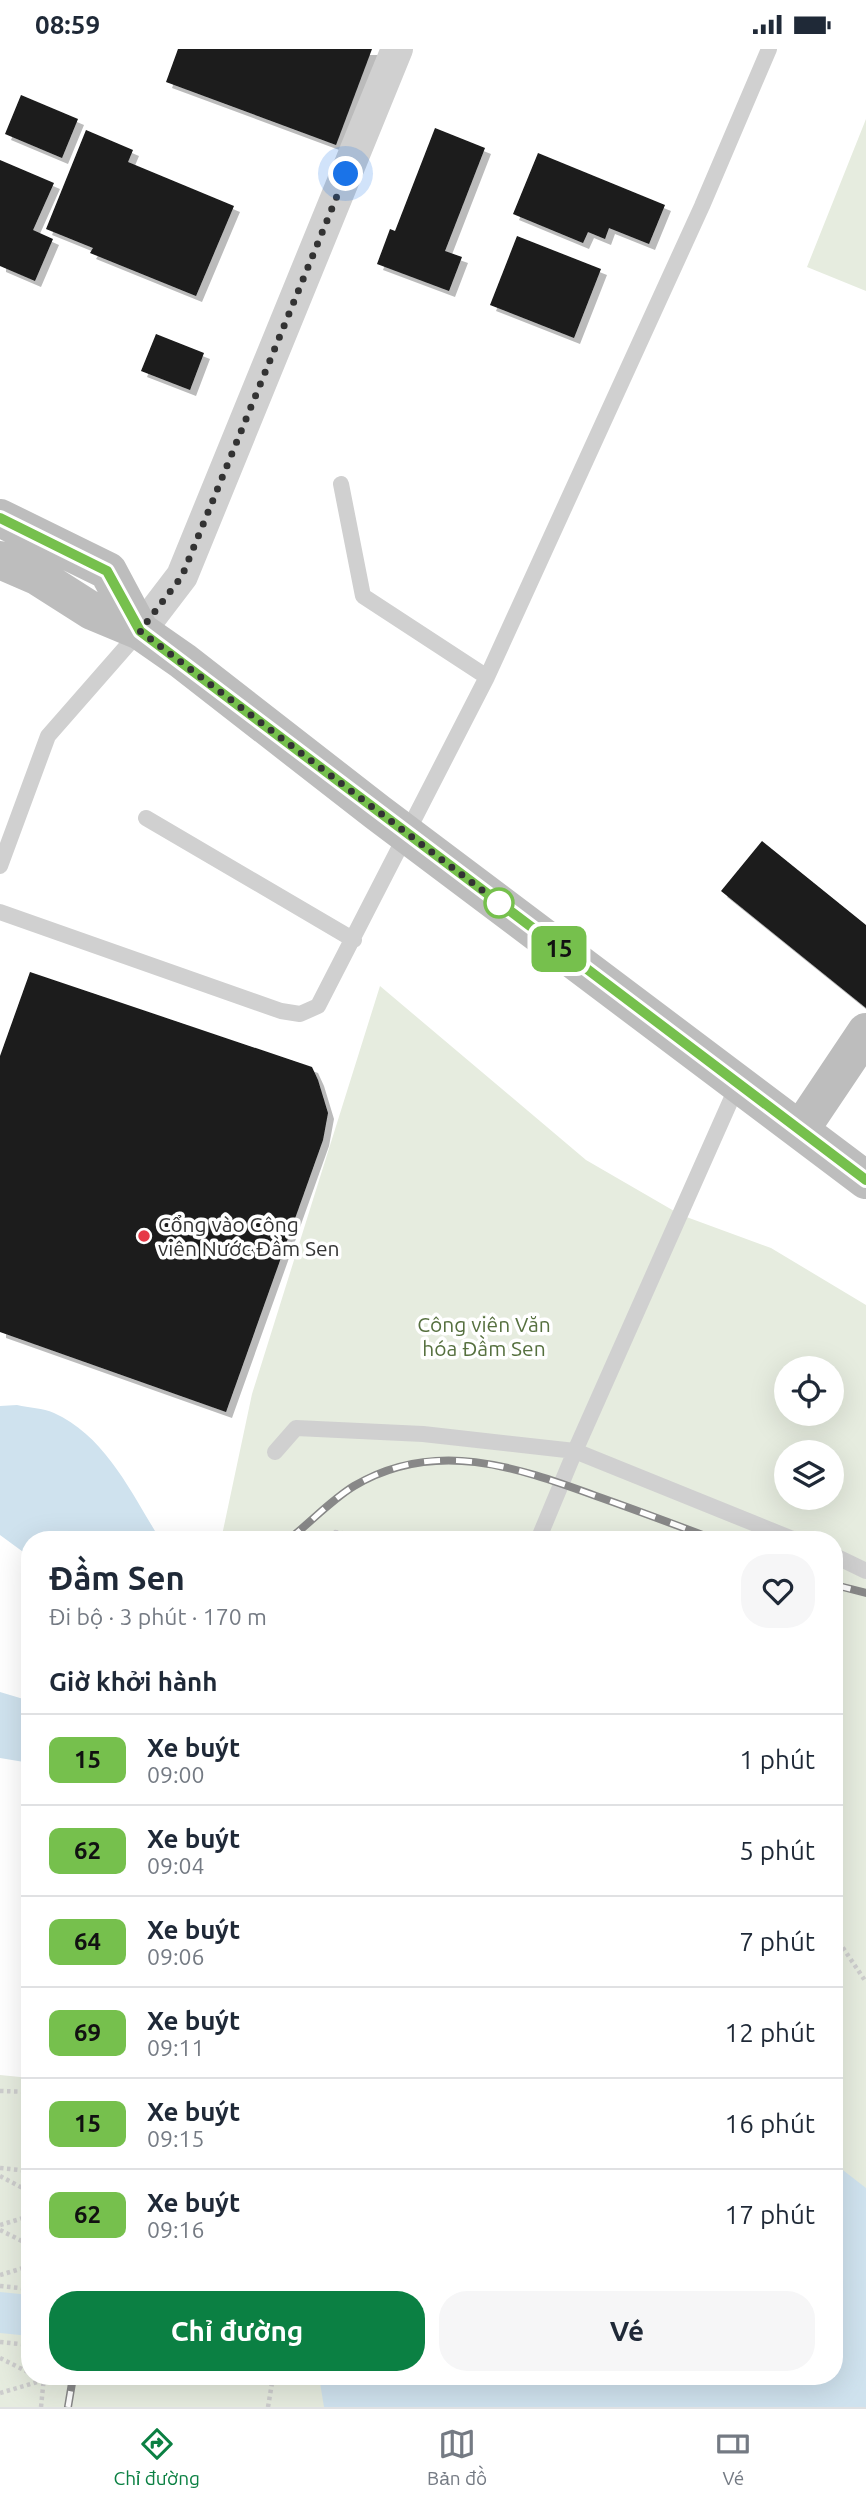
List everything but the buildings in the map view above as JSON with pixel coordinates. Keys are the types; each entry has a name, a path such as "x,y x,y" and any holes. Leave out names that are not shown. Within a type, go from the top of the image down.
{"main road":[{"path":"0,518 107,571 140,631"},
{"path":"0,560 37,576 93,611 140,631 866,1180"},
{"path":"801,1129 866,1033"}],"street":[{"path":"140,631 182,576 397,49"}],"lane":[{"path":"0,912 281,1011 300,1014 318,1006 487,677 702,207 769,49"},
{"path":"341,484 363,596 487,677"},
{"path":"0,866 48,736 140,631"},
{"path":"146,818 354,940"},
{"path":"542,1531 738,1084"},
{"path":"275,1452 296,1428 423,1434 575,1451 773,1531"},
{"path":"843,1560 866,1571"}],"path":[{"path":"843,1948 866,1982"},
{"path":"0,2091 21,2092"},
{"path":"0,2168 21,2170"},
{"path":"0,2176 21,2187"},
{"path":"0,2227 21,2219"},
{"path":"0,2227 21,2240"},
{"path":"0,2275 21,2269"},
{"path":"0,2286 21,2288"},
{"path":"0,2342 21,2344"},
{"path":"0,2358 21,2368"},
{"path":"0,2393 23,2385"},
{"path":"41,2407 43,2385"},
{"path":"268,2407 272,2385"}],"green space":[{"path":"866,119 866,291 807,267"},
{"name":"Công viên Văn hóa Đầm Sen","path":"380,986 586,1160 681,1215 771,1248 866,1305 866,2407 0,2407 0,2075 21,2077 21,2385 843,2385 843,1531 223,1531 252,1394"}],"water":[{"path":"17,1405 54,1413 87,1435 113,1464 155,1531 21,1531 21,1550 0,1535 0,1406"},
{"path":"0,1692 21,1698 21,1762 0,1758"},
{"path":"843,2170 866,2188 866,2407 324,2407 320,2385 843,2385"},
{"path":"0,2292 21,2294 21,2335 0,2333"}],"railway":[{"path":"298,1531 354,1486 384,1471 415,1463 445,1460 506,1467 536,1475 692,1531"},
{"path":"843,1587 866,1593"},
{"path":"68,2407 72,2385"}],"bus line":[{"name":"15","path":"0,518 107,571 140,631 866,1180"}],"place":[{"name":"Cổng vào Công viên Nước Đầm Sen","path":"144,1236"}],"route":[{"path":"346,174 182,576 140,631 499,903"}]}
